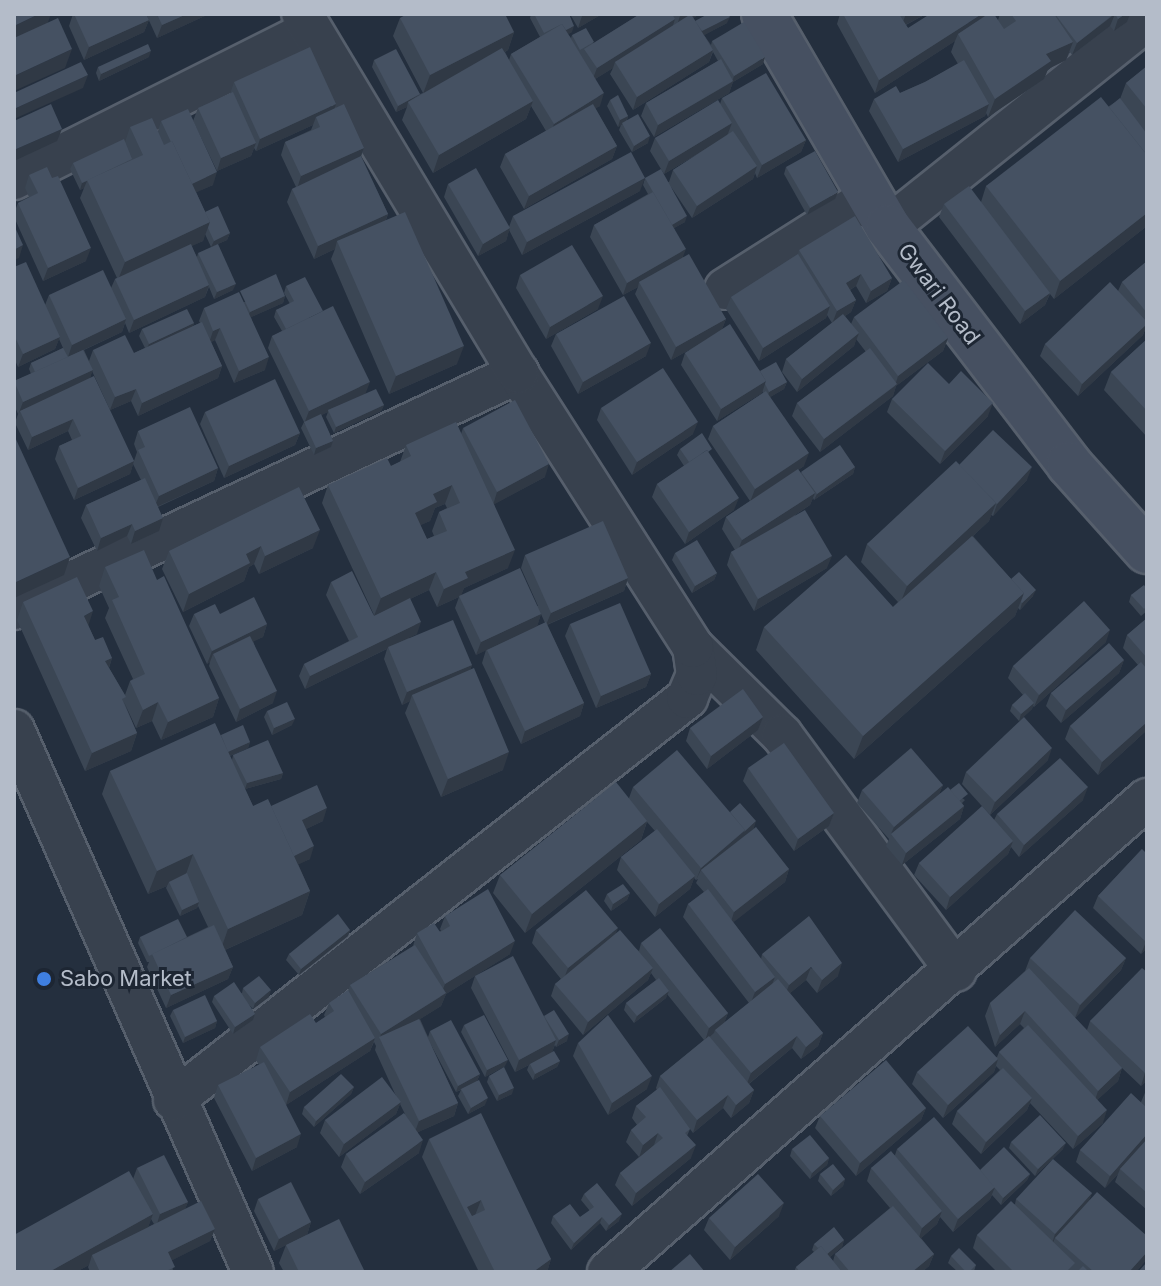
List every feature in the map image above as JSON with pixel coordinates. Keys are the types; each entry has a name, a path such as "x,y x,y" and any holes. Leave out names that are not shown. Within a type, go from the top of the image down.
{"street":[{"name":"Gwari Road","path":"764,14 879,212 1069,464 1147,551"},
{"path":"725,289 879,212 1147,20"},
{"path":"14,179 306,22 518,373 693,647 782,735 956,971"},
{"path":"14,609 518,373"},
{"path":"174,1100 687,698 697,675 693,647"},
{"path":"14,730 174,1100 253,1272"},
{"path":"608,1272 956,971 1147,799"}],"building":[{"path":"14,14 39,14 14,26"},
{"path":"74,14 146,14 149,20 89,47"},
{"path":"157,14 187,14 162,25"},
{"path":"407,14 505,14 514,32 430,75 400,18"},
{"path":"534,14 569,14 574,26 566,30 562,24 544,33"},
{"path":"640,14 672,14 675,19 597,68 584,49"},
{"path":"691,14 713,50 637,97 615,62"},
{"path":"708,14 728,14 730,17 702,31 695,21"},
{"path":"843,14 899,14 908,28 930,14 982,14 879,80"},
{"path":"988,14 994,14 1004,29 1016,21 1011,14 1054,14 1073,42 1046,54 1051,61 995,99 958,34"},
{"path":"1055,14 1114,14 1077,43"},
{"path":"58,18 72,49 14,76 14,38"},
{"path":"744,22 765,57 734,76 712,41"},
{"path":"562,24 604,93 554,124 511,54"},
{"path":"586,28 594,42 580,50 572,35"},
{"path":"148,44 151,51 101,74 98,67"},
{"path":"310,47 336,104 260,139 234,82"},
{"path":"502,48 533,101 439,155 408,102"},
{"path":"396,49 420,94 398,106 374,60"},
{"path":"721,59 733,81 658,125 646,103"},
{"path":"964,60 989,104 903,149 874,99 896,86 900,93"},
{"path":"81,62 88,75 14,109 14,93"},
{"path":"1147,66 1147,109 1126,83"},
{"path":"766,73 806,140 762,165 722,98"},
{"path":"233,92 256,143 221,158 198,108"},
{"path":"618,95 628,116 620,120 610,100"},
{"path":"1101,97 1147,155 1147,213 1060,281 986,186"},
{"path":"1120,98 1147,134 1147,155 1109,107"},
{"path":"718,100 732,123 669,161 655,138"},
{"path":"51,104 62,129 14,150 14,121"},
{"path":"344,104 364,148 301,176 285,142 320,127 316,117"},
{"path":"593,104 617,146 529,196 505,154"},
{"path":"188,109 217,172 192,184 161,121"},
{"path":"638,114 650,136 634,146 622,123"},
{"path":"152,118 164,145 172,141 210,222 125,262 87,180 143,155 130,127"},
{"path":"733,131 757,166 697,206 673,170"},
{"path":"124,139 132,159 82,183 73,163"},
{"path":"815,151 838,192 810,208 786,167"},
{"path":"631,152 645,178 527,242 513,216"},
{"path":"361,156 388,214 318,246 292,189"},
{"path":"47,167 52,178 58,176 91,248 48,268 18,203 38,193 29,175"},
{"path":"476,168 510,228 483,244 448,184"},
{"path":"661,169 687,216 672,225 645,178"},
{"path":"969,186 1050,293 1025,311 944,204"},
{"path":"653,192 686,249 627,283 594,225"},
{"path":"218,206 230,233 214,241 205,212"},
{"path":"405,212 464,346 396,376 337,241"},
{"path":"855,216 892,278 871,291 861,274 846,283 856,300 837,311 799,250"},
{"path":"14,225 23,245 14,250"},
{"path":"191,244 209,285 134,320 115,279"},
{"path":"218,244 236,284 217,292 198,253"},
{"path":"572,245 603,296 550,327 520,275"},
{"path":"689,254 726,319 676,347 639,282"},
{"path":"798,254 830,306 763,348 731,297"},
{"path":"1147,261 1147,313 1122,282"},
{"path":"26,262 60,337 23,354 14,335 14,267"},
{"path":"103,270 126,319 72,345 49,295"},
{"path":"276,274 285,296 250,312 240,291"},
{"path":"305,277 323,311 286,329 276,310 294,301 286,286"},
{"path":"904,280 948,338 898,376 854,317"},
{"path":"1110,282 1147,324 1082,384 1045,344"},
{"path":"239,292 269,357 239,371 220,328 213,331 204,308"},
{"path":"624,296 651,343 583,382 556,334"},
{"path":"333,306 370,382 309,411 272,336"},
{"path":"187,309 194,323 149,344 142,329"},
{"path":"843,314 859,333 802,379 786,359"},
{"path":"202,322 222,366 142,403 136,389 115,397 93,350 125,335 134,353"},
{"path":"730,324 766,381 721,409 685,353"},
{"path":"1147,339 1147,411 1111,372"},
{"path":"63,348 68,357 35,372 31,363"},
{"path":"870,348 897,384 824,439 797,403"},
{"path":"83,350 93,370 23,402 14,381"},
{"path":"776,362 787,382 769,392 760,371"},
{"path":"928,363 949,384 961,371 993,403 945,451 892,399"},
{"path":"663,368 698,422 637,462 601,408"},
{"path":"94,376 134,461 78,488 59,446 81,436 73,419 32,437 20,411"},
{"path":"275,379 300,433 229,466 205,412"},
{"path":"376,389 384,405 336,427 328,410"},
{"path":"766,391 809,453 755,489 713,426"},
{"path":"515,400 549,464 497,492 463,428"},
{"path":"190,407 218,468 159,496 138,450 145,447 138,431"},
{"path":"321,414 333,441 316,448 304,422"},
{"path":"456,422 515,550 465,572 468,578 444,589 436,572 381,598 328,485 387,458 391,466 411,456 406,445","holes":["452,485 460,503 439,512 447,531 427,539 415,513 437,502 433,494"]},
{"path":"993,430 1032,467 997,504 959,465"},
{"path":"702,433 712,449 689,462 680,449"},
{"path":"14,435 70,557 14,583"},
{"path":"840,445 855,467 817,494 801,472"},
{"path":"707,450 739,498 689,532 657,484"},
{"path":"956,461 996,503 907,586 867,544"},
{"path":"798,469 815,493 742,540 726,517"},
{"path":"145,478 163,518 135,531 132,524 101,538 86,505"},
{"path":"299,487 320,530 265,556 261,546 246,554 250,563 189,594 169,551"},
{"path":"805,510 832,556 758,599 731,552"},
{"path":"603,521 628,578 551,613 525,555"},
{"path":"972,536 1024,593 863,736 764,627 846,555 893,607"},
{"path":"697,540 717,573 695,586 675,553"},
{"path":"144,550 157,580 164,576 219,698 168,722 158,702 143,710 130,681 145,674 112,600 119,597 105,567"},
{"path":"520,568 541,614 481,642 459,596"},
{"path":"352,571 374,616 410,598 421,622 310,676 304,664 358,637 331,582"},
{"path":"1019,572 1036,590 1022,603 1024,593 1011,579"},
{"path":"77,577 93,611 84,616 95,640 103,637 112,658 105,661 126,697 122,699 137,733 92,753 23,602"},
{"path":"1144,585 1147,589 1147,606 1144,609 1131,595"},
{"path":"254,597 267,624 212,651 194,614 215,604 220,614"},
{"path":"1084,601 1110,630 1039,695 1013,666"},
{"path":"620,603 651,674 601,696 570,624"},
{"path":"1147,618 1147,658 1127,635"},
{"path":"453,620 472,665 407,692 388,647"},
{"path":"546,622 584,703 525,731 487,650"},
{"path":"250,636 277,691 240,709 213,654"},
{"path":"1109,643 1124,660 1066,710 1051,693"},
{"path":"1141,662 1147,669 1147,722 1102,762 1070,726"},
{"path":"474,668 509,752 448,779 412,695"},
{"path":"743,689 763,717 711,756 690,728"},
{"path":"1025,693 1034,703 1021,714 1012,705"},
{"path":"287,702 295,719 274,728 267,711"},
{"path":"1024,717 1052,748 995,802 966,772"},
{"path":"215,723 253,806 268,799 310,891 228,929 193,854 157,871 110,771"},
{"path":"243,725 250,742 228,752 221,735"},
{"path":"268,740 283,773 247,783 233,755"},
{"path":"784,743 834,813 798,839 748,768"},
{"path":"911,748 943,785 894,827 862,790"},
{"path":"677,750 745,830 701,868 633,787"},
{"path":"1060,758 1088,787 1024,845 997,814"},
{"path":"616,782 647,821 532,914 500,875"},
{"path":"959,783 968,794 959,801 950,790"},
{"path":"317,785 327,808 302,820 314,846 294,856 271,806"},
{"path":"948,787 964,806 906,853 891,834"},
{"path":"740,803 756,821 744,832 730,812"},
{"path":"982,806 1013,841 950,897 919,863"},
{"path":"756,827 789,869 734,912 701,870"},
{"path":"657,829 695,876 659,904 621,857"},
{"path":"1142,849 1147,854 1146,942 1098,896"},
{"path":"187,873 199,902 182,910 169,882"},
{"path":"623,884 630,893 613,904 607,894"},
{"path":"488,889 515,941 445,984 417,933 434,923 440,932 450,926 445,916"},
{"path":"708,889 775,977 755,992 688,904"},
{"path":"586,890 618,928 568,968 536,930"},
{"path":"1075,910 1126,958 1080,1005 1030,958"},
{"path":"338,914 350,930 301,969 289,954"},
{"path":"809,916 842,963 822,980 811,967 789,985 762,954"},
{"path":"178,919 187,937 149,956 140,937"},
{"path":"214,925 233,967 171,995 152,954"},
{"path":"660,928 728,1013 709,1028 641,943"},
{"path":"620,930 653,968 588,1022 555,984"},
{"path":"415,945 446,993 381,1034 350,985"},
{"path":"513,956 556,1040 519,1060 475,976"},
{"path":"1029,968 1122,1068 1098,1091 1025,1011 1000,1035 990,1003"},
{"path":"1142,968 1147,972 1145,1073 1090,1021"},
{"path":"259,976 271,990 255,1003 243,988"},
{"path":"659,978 669,991 637,1016 626,1003"},
{"path":"778,979 823,1033 806,1047 797,1036 751,1073 715,1030"},
{"path":"234,982 255,1014 235,1027 214,996"},
{"path":"348,990 375,1038 290,1092 260,1047 310,1014 316,1023 334,1011 329,1003"},
{"path":"205,995 217,1021 185,1037 173,1010"},
{"path":"554,1010 569,1034 559,1040 544,1016"},
{"path":"484,1015 508,1060 487,1070 464,1025"},
{"path":"608,1015 652,1076 612,1103 578,1043"},
{"path":"419,1019 458,1103 419,1121 379,1037"},
{"path":"451,1020 480,1074 458,1086 430,1031"},
{"path":"1028,1025 1107,1110 1078,1136 999,1052"},
{"path":"968,1026 998,1059 948,1105 917,1072"},
{"path":"709,1036 754,1090 736,1105 728,1095 697,1120 660,1076"},
{"path":"554,1051 560,1061 535,1074 530,1064"},
{"path":"886,1060 926,1108 860,1163 820,1116"},
{"path":"264,1062 301,1134 256,1158 218,1085"},
{"path":"504,1067 514,1088 499,1095 489,1076"},
{"path":"1003,1068 1032,1098 986,1142 957,1111"},
{"path":"341,1074 354,1087 316,1121 304,1107"},
{"path":"382,1077 401,1102 344,1144 325,1120"},
{"path":"479,1080 488,1098 471,1108 461,1089"},
{"path":"660,1087 690,1129 685,1133 696,1145 636,1193 620,1173 663,1138 658,1133 643,1145 631,1130 646,1117 636,1106"},
{"path":"1131,1093 1147,1108 1147,1134 1110,1176 1080,1150"},
{"path":"404,1113 423,1140 365,1182 346,1154"},
{"path":"481,1113 551,1259 533,1272 495,1272 429,1139","holes":["481,1200 485,1210 472,1216 467,1207"]},
{"path":"1040,1115 1066,1143 1038,1169 1011,1142"},
{"path":"934,1117 995,1187 958,1219 897,1149"},
{"path":"810,1135 829,1158 812,1173 792,1149"},
{"path":"1147,1139 1147,1193 1120,1169"},
{"path":"1004,1147 1030,1174 1003,1198 980,1170"},
{"path":"891,1151 942,1211 922,1228 871,1168"},
{"path":"164,1155 188,1202 160,1214 137,1168"},
{"path":"1053,1159 1092,1193 1055,1234 1016,1199"},
{"path":"833,1164 845,1179 833,1190 820,1174"},
{"path":"129,1171 153,1214 49,1272 17,1272 14,1266 14,1235"},
{"path":"758,1174 784,1203 735,1247 709,1218"},
{"path":"291,1182 311,1222 279,1239 258,1199"},
{"path":"597,1183 622,1214 609,1225 602,1217 574,1243 553,1216 570,1204 580,1217 594,1207 584,1194"},
{"path":"1097,1192 1147,1236 1147,1252 1129,1272 1094,1272 1055,1238"},
{"path":"201,1201 215,1229 168,1252 175,1267 164,1272 100,1272 92,1255"},
{"path":"1011,1201 1075,1263 1066,1272 1014,1272 977,1235"},
{"path":"893,1206 934,1254 912,1272 850,1272 835,1254"},
{"path":"339,1219 365,1272 299,1272 286,1245"},
{"path":"834,1227 844,1240 827,1254 821,1246 818,1248 814,1244"},
{"path":"821,1246 842,1272 800,1272 796,1267"},
{"path":"959,1248 976,1265 969,1272 951,1256"},
{"path":"690,1254 705,1272 669,1272"},
{"path":"1147,1262 1147,1272 1138,1272"}],"place":[{"name":"Sabo Market","path":"44,979"}]}
